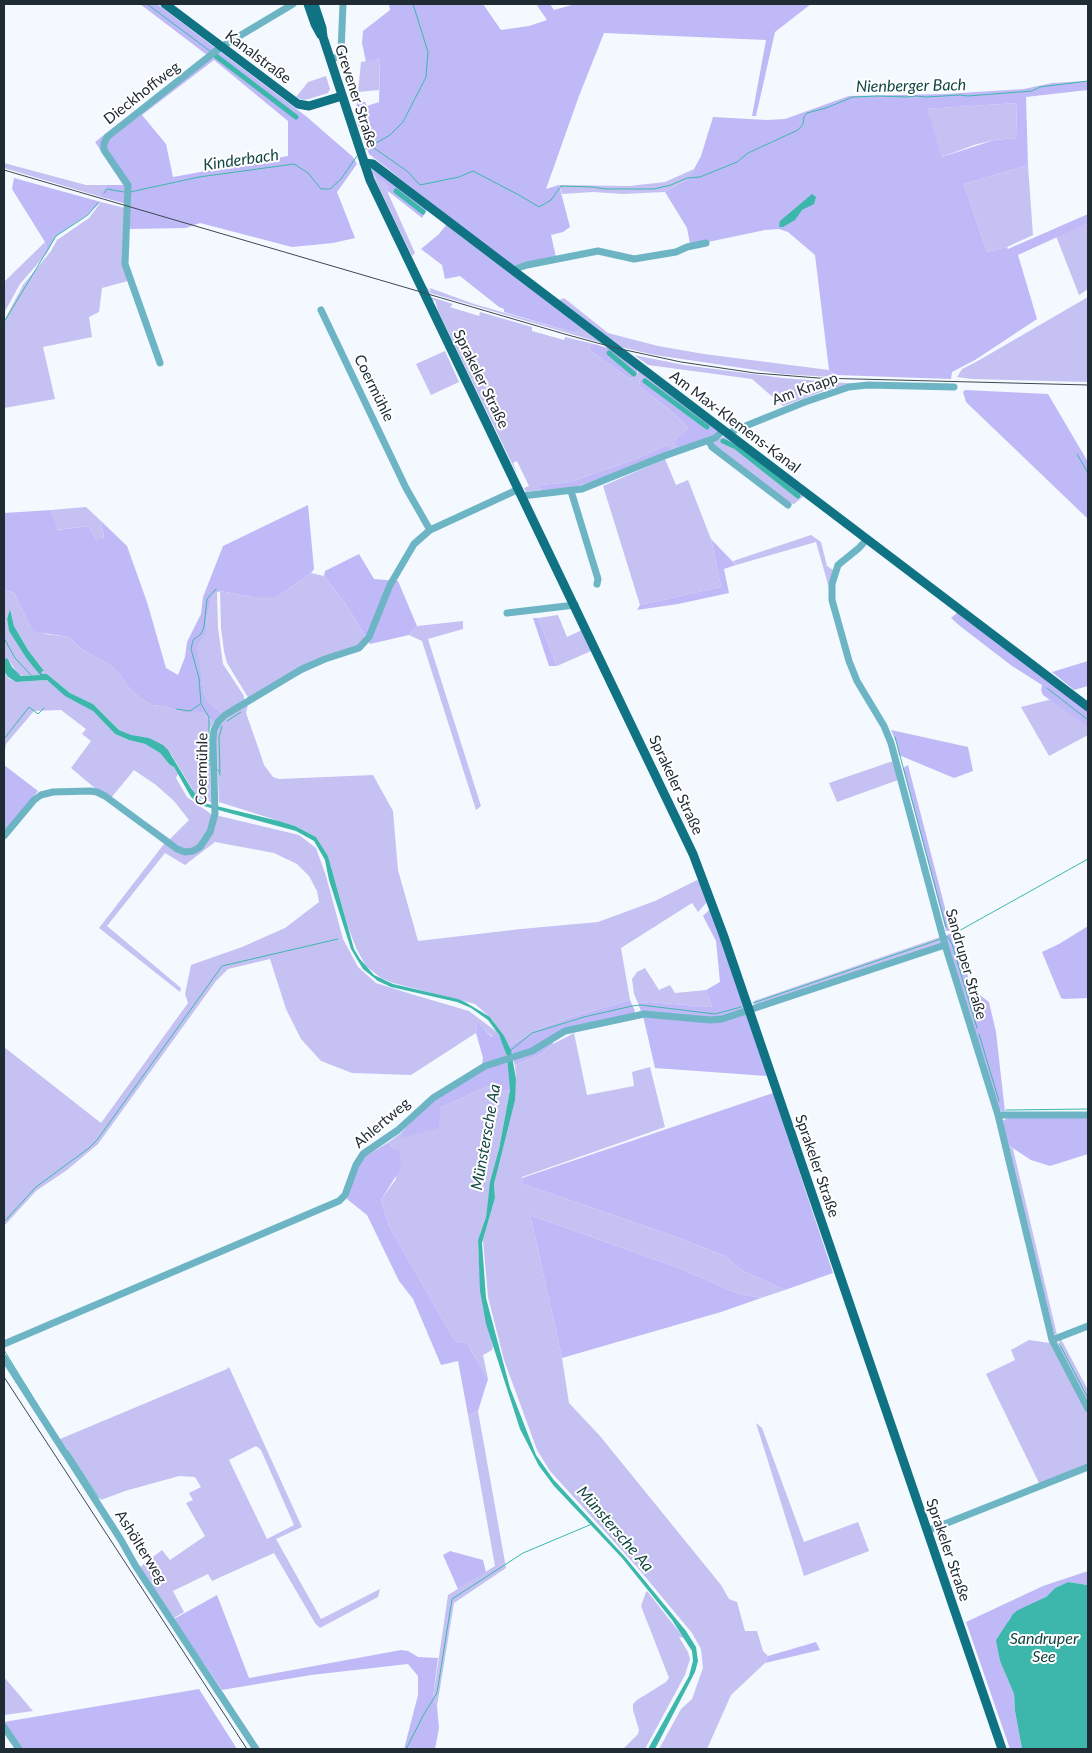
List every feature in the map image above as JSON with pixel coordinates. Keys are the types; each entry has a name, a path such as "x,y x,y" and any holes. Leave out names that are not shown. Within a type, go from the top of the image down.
{"main road":[{"name":"Kanalstraße","path":"165,4 300,106 311,106 342,96"},
{"name":"Grevener Straße","path":"308,4 315,24 323,37"},
{"name":"Grevener Straße","path":"314,4 362,157"},
{"name":"Am Max-Klemens-Kanal","path":"362,157 1088,707"},
{"name":"Sprakeler Straße","path":"362,157 384,209 693,854 724,934 1002,1749"}],"street":[{"name":"Dieckhoffweg","path":"160,363 125,264 128,186 104,150 104,144 107,137 221,47 293,4"},
{"path":"330,60 341,52 343,4"},
{"path":"512,270 527,265 598,251 634,259 676,252 687,247 706,243"},
{"name":"Coermühle","path":"321,310 406,488 430,530"},
{"name":"Am Knapp","path":"520,492 571,491 587,487 674,452 849,387 876,385 954,387"},
{"name":"Am Max-Klemens-Kanal","path":"709,440 712,447 788,505"},
{"path":"571,491 598,579 597,584"},
{"name":"Coermühle","path":"4,836 34,800 45,793 97,792 177,849 185,852 193,851 200,847 210,832 215,814 214,730 218,722 225,715 302,669 359,648 369,637 390,585 414,544 430,530 520,492"},
{"name":"Sandruper Straße","path":"867,539 838,565 832,584 832,600 848,661 857,681 887,732 944,940 998,1115 1052,1340 1088,1409"},
{"path":"507,613 575,605"},
{"name":"Ahlertweg","path":"4,1344 339,1201 345,1195 356,1165 366,1152 398,1130 433,1098 485,1066 537,1049 565,1031 640,1014 710,1020 722,1019 749,1011 944,940"},
{"path":"998,1115 1088,1115"},
{"path":"1052,1340 1088,1326"},
{"name":"Ashölterweg","path":"4,1358 122,1540 135,1565 256,1749"},
{"path":"928,1531 1088,1467"},
{"path":"4,1727 19,1749"}],"shaded area":[{"path":"140,4 157,4 307,117 353,157 357,164 337,192 355,238 333,243 292,247 200,223 186,228 130,229 130,205 101,197 101,191 107,185 123,185 95,142 207,55","holes":["214,60 288,121 288,156 173,177 166,144 142,115"]},
{"path":"389,4 483,4 501,30 529,26 547,20 536,4 550,4 554,10 575,4 811,4 775,32 756,116 752,116 766,40 604,33 546,189 559,185 570,227 563,232 551,235 556,257 511,266 369,154 357,122 357,101 365,102 367,106 379,102 380,59 366,62 362,43 363,31 390,10"},
{"path":"380,59 379,90 358,92 361,62"},
{"path":"326,76 330,89 328,93 303,100 296,97 308,82"},
{"path":"1088,81 1088,90 1026,97 1028,165 964,184 987,252 1007,247 1008,249 1088,214 1088,223 1018,255 1037,319 975,360 952,372 951,379 836,375 829,370 815,255 788,232 779,229 765,230 708,242 691,249 687,228 665,192 686,180 694,169 701,156 713,117 785,119 849,96 945,94 1024,89 1052,83","holes":["1017,103 1016,138 994,140 942,157 927,109"]},
{"path":"1017,103 1016,138 994,140 974,145 942,157 926,109"},
{"path":"4,163 86,185 107,185 101,191 101,197 4,168"},
{"path":"1028,165 1033,235 1007,247 987,252 964,184"},
{"path":"372,168 375,169 373,172 376,178 388,187 388,193 415,253 412,256 380,190 372,172"},
{"path":"375,169 427,210 422,218 388,191 385,183 375,176 373,172"},
{"path":"694,169 686,180 665,192 562,194 559,185 629,186 665,182"},
{"path":"14,178 101,202 87,215 56,236 47,253 45,242 12,189"},
{"path":"101,202 125,208 128,281 102,288 99,312 89,317 92,337 43,347 55,399 4,408 4,321 23,285 51,251 57,240 89,218"},
{"path":"1088,223 1088,289 1079,295 1056,236"},
{"path":"447,224 582,328 575,333 504,312 504,309 460,276 445,279 442,265 421,249 439,234"},
{"path":"45,242 47,253 20,284 4,313 4,282"},
{"path":"425,285 431,292 430,288 474,304 575,333 582,327 602,343 430,293"},
{"path":"431,297 453,304 450,307 479,316 480,312 532,327 532,331 564,340 565,337 594,344 590,346 589,350 630,379 637,375 638,370 647,378 640,380 639,386 672,412 688,428 675,440 681,447 668,452 667,445 636,459 570,482 540,485 541,490 526,492 524,488 529,486 517,461 513,463 518,476 438,311 435,300 433,301"},
{"path":"1088,297 1088,382 957,377 962,369"},
{"path":"564,298 608,333 658,346 704,354 829,370 836,375 829,377 782,374 655,355 620,347 559,300"},
{"path":"594,344 615,350 637,368 637,375 630,379 589,350 590,346"},
{"path":"445,351 459,382 431,395 416,364"},
{"path":"634,355 684,365 783,378 858,384 829,389 783,406 752,379 648,365"},
{"path":"645,378 718,429 719,433 681,447 677,446 675,440 688,428 672,412 639,386 640,380"},
{"path":"965,390 1048,394 1088,462 1088,519 966,402 963,392"},
{"path":"727,436 805,495 794,504 790,503 713,444 717,439"},
{"path":"667,445 670,448 669,451 579,486 541,490 539,488 540,485 570,482 636,459"},
{"path":"665,459 676,485 688,480 711,539 721,587 640,605 603,486"},
{"path":"308,505 314,569 311,573 277,597 254,597 220,591 213,595 206,622 206,635 197,645 204,694 208,701 222,713 214,722 201,712 182,712 152,705 140,698 110,665 81,649 69,637 36,632 31,628 14,593 8,591 4,593 4,513 51,510 57,530 89,526 96,539 104,538 101,521 127,546 147,602 166,668 178,675 185,657 187,642 201,614 203,597 223,546"},
{"path":"86,507 101,521 104,539 96,539 89,526 56,530 51,510"},
{"path":"811,535 821,542 827,566 833,570 829,588 816,542 736,565 733,561"},
{"path":"711,539 736,565 724,569 729,593 678,604 637,610 640,605 721,587"},
{"path":"359,554 374,579 398,581 417,626 409,635 370,644 345,603 324,576 325,571"},
{"path":"311,573 324,576 345,603 365,636 363,641 358,646 249,699 227,663 221,628 220,591 254,597 277,597"},
{"path":"8,591 14,593 31,628 45,634 69,637 81,649 110,665 140,698 152,705 182,712 201,712 214,722 209,730 211,802 197,797 171,754 119,730 93,704 70,693 47,674 42,674 41,672 44,671 28,650 14,626 10,609 7,619 9,631 40,675 23,676 18,674 8,659 4,658 4,593"},
{"path":"217,593 218,628 223,664 244,696 244,701 222,713 208,701 204,694 196,645 206,635 206,622 213,595"},
{"path":"958,612 1088,710 1088,727 1043,695 1042,685 1012,666 951,618"},
{"path":"558,615 567,637 582,630 591,651 557,666 538,618"},
{"path":"533,618 538,618 557,666 549,666"},
{"path":"463,621 463,629 428,639 481,806 476,810 422,641 409,635 417,626"},
{"path":"1088,661 1088,686 1074,690 1052,672"},
{"path":"4,671 8,678 16,682 47,680 93,711 115,734 145,744 160,753 174,767 178,774 176,778 187,797 211,814 299,835 316,848 326,876 343,939 358,967 376,983 469,1011 497,1032 493,1037 477,1023 476,1033 411,1075 352,1073 321,1061 301,1039 286,1009 270,959 228,969 216,981 98,1144 67,1170 36,1191 4,1226 4,1047 101,1123 188,1003 185,994 191,965 242,947 285,928 319,902 317,891 309,876 297,864 274,853 215,842 185,865 165,853 107,926 181,988 180,992 99,928 167,840 146,822 170,839 189,820 174,801 156,785 134,770 111,798 96,789 71,768 91,741 82,734 86,729 61,710 34,711 6,744 4,757"},
{"path":"1052,699 1088,727 1088,735 1049,756 1021,707"},
{"path":"248,704 246,713 264,765 273,777 279,779 373,775 393,811 398,870 418,941 598,922 655,901 697,880 700,882 709,900 698,912 692,903 621,948 630,1000 571,1017 537,1030 509,1046 492,1019 475,1004 393,983 381,978 366,966 348,927 328,856 316,837 295,826 219,802 216,735 220,725 228,717"},
{"path":"891,730 968,747 973,771 954,778 899,755"},
{"path":"893,761 898,780 837,802 829,783"},
{"path":"4,765 38,791 4,833"},
{"path":"908,765 951,931 946,931 903,768"},
{"path":"711,908 767,1076 655,1068 644,1020 638,1003 649,1002 712,1007 706,990 720,982 716,941 703,916"},
{"path":"1088,926 1088,998 1061,998 1042,952"},
{"path":"951,933 960,952 972,989 989,1002 996,1032 1005,1112 999,1110 945,936"},
{"path":"940,937 942,943 755,1006 754,1001"},
{"path":"645,968 659,990 670,985 675,993 706,990 712,1007 649,1002 638,1003 634,994 632,979 637,972"},
{"path":"630,1000 635,1011 633,1014 553,1034 553,1044 540,1055 515,1065 509,1046 537,1030 571,1017"},
{"path":"477,1022 492,1037 497,1032 505,1047 510,1074 510,1090 503,1092 496,1087 488,1086 440,1108 439,1128 402,1138 402,1132 426,1106 481,1070 483,1058 476,1033"},
{"path":"574,1033 587,1095 634,1086 632,1072 650,1067 665,1127 522,1177 523,1184 671,1235 725,1256 741,1270 785,1290 761,1298 737,1293 679,1268 530,1215 562,1358 569,1403 600,1436 721,1585 729,1599 737,1602 745,1631 757,1631 763,1651 768,1656 765,1663 731,1695 707,1749 659,1749 681,1709 692,1699 703,1668 701,1649 692,1633 637,1567 550,1471 537,1450 504,1360 488,1297 483,1240 495,1198 494,1184 516,1079 515,1065 540,1055 553,1044"},
{"path":"488,1086 496,1087 503,1092 510,1090 489,1192 486,1217 478,1240 483,1308 493,1347 492,1350 483,1355 488,1379 467,1343 455,1341 389,1226 381,1200 396,1179 393,1149 389,1142 402,1132 402,1138 440,1108"},
{"path":"773,1093 833,1273 785,1290 741,1270 725,1256 671,1235 523,1184 522,1178"},
{"path":"1088,1116 1088,1154 1050,1166 1031,1160 1008,1145 1002,1121 1010,1117"},
{"path":"389,1142 393,1149 399,1151 401,1168 381,1200 389,1226 455,1341 467,1343 488,1379 478,1411 468,1415 458,1361 441,1365 413,1299 399,1281 367,1215 347,1199 358,1165 366,1156"},
{"path":"1008,1145 1013,1149 1057,1335 1054,1334"},
{"path":"530,1215 679,1268 737,1293 761,1298 721,1312 562,1358"},
{"path":"1061,1339 1088,1390 1088,1402 1058,1344"},
{"path":"1029,1340 1050,1343 1088,1415 1088,1464 1040,1485 986,1374 1015,1360 1011,1350"},
{"path":"229,1367 302,1527 276,1539 321,1619 380,1589 378,1597 320,1628 315,1623 274,1553 212,1581 208,1574 173,1591 184,1612 174,1618 140,1567 162,1550 170,1560 205,1536 186,1503 193,1500 189,1493 201,1487 195,1477 179,1476 125,1491 101,1500 60,1439","holes":["256,1446 261,1450 294,1525 267,1539 229,1460"]},
{"path":"478,1411 506,1568 454,1603 437,1706 433,1698 448,1595 495,1566 468,1415"},
{"path":"756,1423 762,1428 804,1542 858,1522 869,1551 804,1576"},
{"path":"450,1551 483,1560 486,1572 458,1589 443,1555"},
{"path":"1088,1571 1088,1585 1068,1582 1055,1588 1046,1597 1010,1618 997,1638 1000,1661 1014,1694 1022,1749 1010,1749 966,1622 1043,1586"},
{"path":"647,1591 684,1638 679,1637 690,1659 685,1675 645,1749 623,1749 638,1734 639,1730 633,1704 669,1678 641,1606"},
{"path":"217,1595 249,1678 401,1650 408,1651 418,1657 438,1658 433,1698 437,1706 439,1728 435,1749 404,1749 418,1695 418,1676 408,1664 311,1675 222,1690 174,1619"},
{"path":"816,1642 820,1650 765,1663 768,1656"},
{"path":"4,1677 33,1711 4,1715"},
{"path":"199,1689 237,1749 23,1749 4,1722"}],"water":[{"path":"812,194 816,197 814,204 802,210 795,220 783,227 779,227 780,221"},
{"path":"10,609 14,626 28,650 44,671 41,672 42,674 47,674 70,693 93,704 119,730 131,735 149,738 163,745 200,800 208,804 295,826 316,837 328,856 354,949 374,975 393,984 465,1002 490,1017 504,1036 511,1050 516,1079 515,1100 494,1184 495,1198 482,1243 486,1298 510,1388 536,1455 553,1479 626,1558 686,1631 696,1647 698,1661 695,1672 655,1749 648,1749 689,1676 693,1661 692,1651 672,1620 622,1558 554,1486 539,1466 520,1429 486,1324 480,1291 478,1240 486,1217 490,1182 499,1149 510,1090 507,1056 499,1035 488,1020 471,1008 457,1002 391,987 378,981 363,969 351,949 329,880 325,860 314,841 296,831 200,805 191,797 174,767 160,753 145,744 115,734 93,711 65,696 47,680 16,682 8,677 4,671 4,658 8,659 12,667 21,676 40,675 9,631 7,619"},
{"name":"Sandruper See","path":"1068,1582 1088,1585 1088,1749 1022,1749 1014,1694 1000,1661 996,1640 1013,1614 1046,1597 1055,1588"}],"waterway":[{"path":"147,4 210,51"},
{"name":"Kinderbach","path":"364,150 390,135 403,122 426,77 428,52 413,4"},
{"path":"216,56 296,117"},
{"name":"Nienberger Bach","path":"371,146 407,171 420,185 459,177 473,171 539,207 551,200 561,186 605,189 654,189 671,185 687,178 700,177 737,162 748,153 798,130 803,124 807,113 826,108 853,97 968,96 1032,91 1040,87 1088,81"},
{"name":"Kinderbach","path":"130,192 199,177 294,164 308,173 321,189 330,189 341,179 357,156"},
{"name":"Kinderbach","path":"104,193 107,189 124,192"},
{"path":"396,191 423,212"},
{"name":"Kinderbach","path":"4,322 56,236 88,215 98,203"},
{"path":"609,353 634,374"},
{"path":"645,381 707,427"},
{"path":"723,441 736,447 798,496"},
{"path":"1077,454 1088,473"},
{"path":"211,766 209,764 209,717 201,704 199,678 191,649 193,640 201,634 204,627 207,599 216,589"},
{"name":"Kinderbach","path":"4,638 15,658 31,675"},
{"path":"1047,688 1088,720"},
{"path":"176,709 190,711 200,704"},
{"path":"4,739 29,707 38,714 44,708"},
{"path":"227,721 241,712"},
{"path":"220,772 219,737 222,726"},
{"path":"895,737 946,927"},
{"path":"216,768 220,775"},
{"path":"957,932 1088,859"},
{"path":"945,937 948,937 952,944 977,1028"},
{"path":"4,1222 36,1187 97,1140 222,966 338,939"},
{"path":"753,1003 941,939"},
{"path":"511,1050 532,1033 584,1017 632,1006 641,1005 715,1014 741,1007"},
{"path":"979,1034 999,1101"},
{"path":"1006,1110 1088,1109"},
{"path":"1060,1345 1088,1398"},
{"path":"4,1350 39,1407"},
{"path":"68,1451 99,1498"},
{"name":"Münstersche Aa","path":"406,1749 437,1693 452,1599 523,1553 592,1524"}],"railway":[{"path":"4,170 568,335 681,362 755,373 818,378 1088,385"},
{"path":"4,1377 247,1749"}]}
